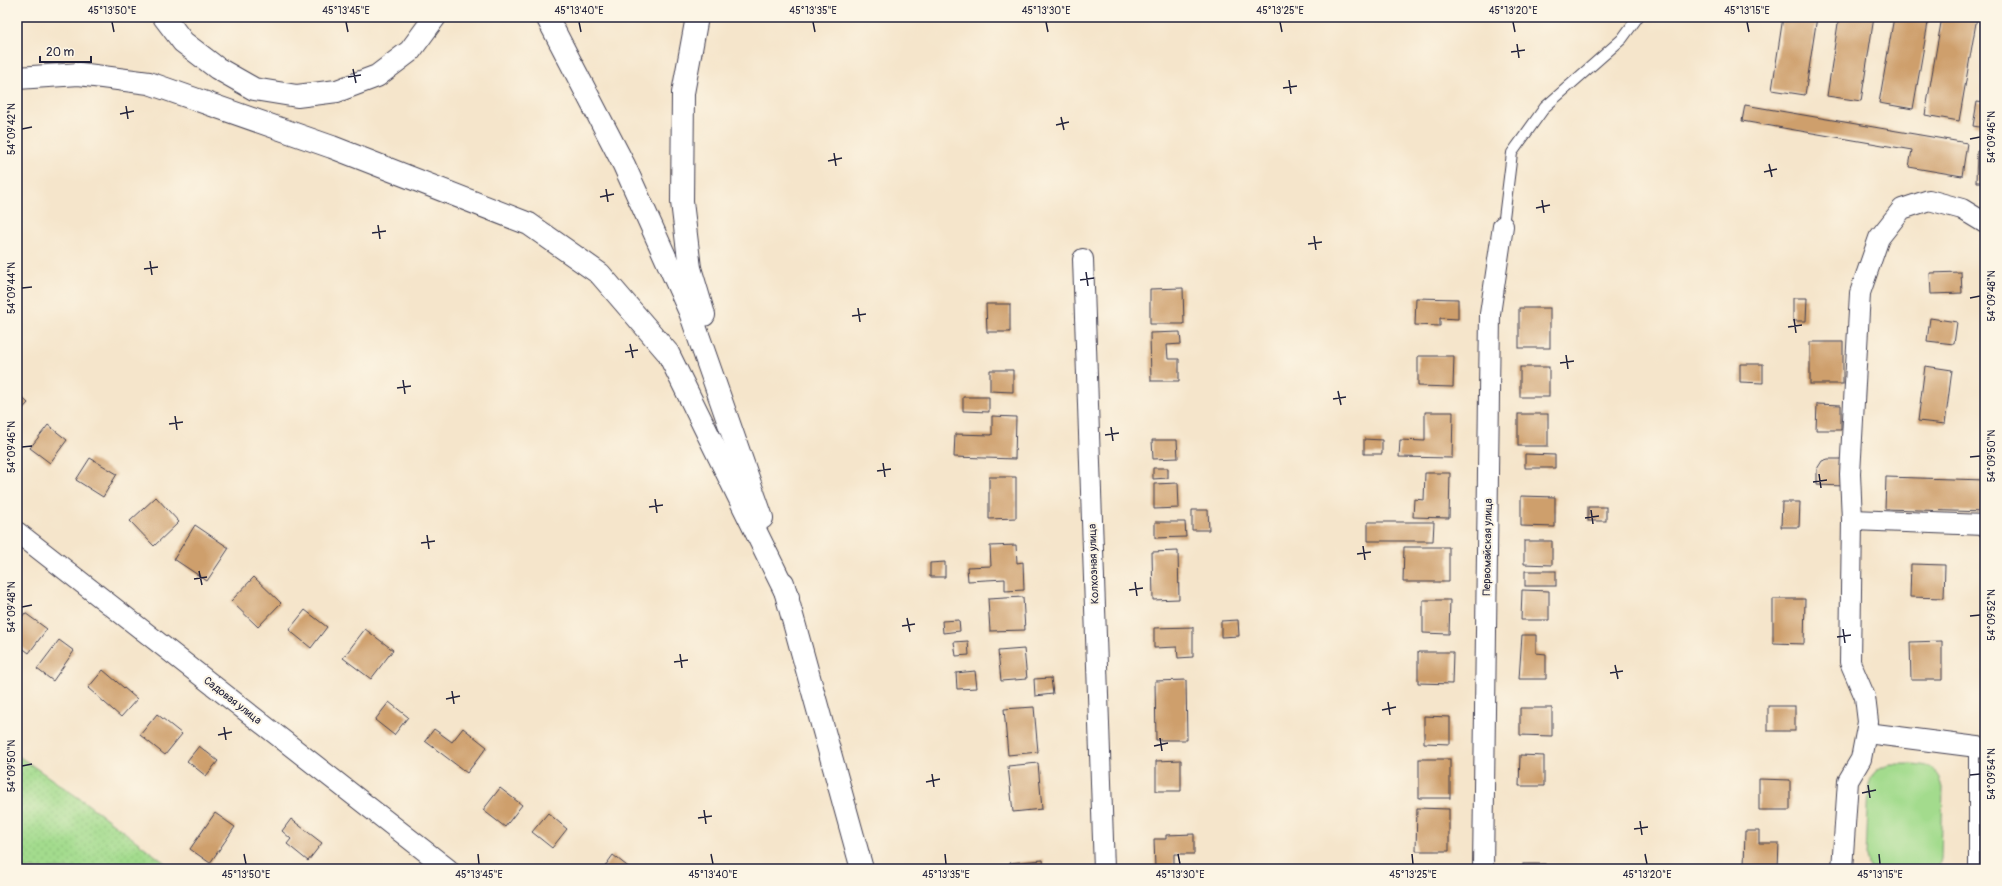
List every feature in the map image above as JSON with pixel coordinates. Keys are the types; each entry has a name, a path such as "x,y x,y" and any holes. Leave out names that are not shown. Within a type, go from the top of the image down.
{"main road":[{"path":"164,17 183,42 217,68 254,89 297,96 337,91 377,76 410,51 435,17"},
{"path":"547,17 624,165 690,312 788,597 862,869"},
{"path":"697,17 683,93 682,202 690,268 744,442 765,527"},
{"path":"17,78 79,74 149,83 332,146 529,224 600,274 668,353 788,597"}],"street":[{"path":"1842,869 1848,781 1861,759 1868,722 1865,697 1850,662 1852,520 1850,474 1860,293 1878,238 1902,209 1929,200 1962,210 1985,223"},
{"name":"Первомайская улица","path":"1483,869 1490,314 1503,226"},
{"name":"Колхозная улица","path":"1083,259 1104,869"},
{"path":"1852,520 1985,525"},
{"name":"Садовая улица","path":"17,532 448,869"},
{"path":"1867,733 1980,748"}],"lane":[{"path":"1503,226 1512,153 1545,107 1622,39 1638,17"},
{"path":"1974,869 1980,748"}],"green space":[{"path":"17,755 86,803 173,869 17,869"},
{"path":"1891,764 1923,765 1936,772 1940,778 1943,787 1941,859 1938,869 1869,868 1866,857 1869,785 1876,771"}],"building":[{"path":"1783,17 1817,17 1805,95 1772,90"},
{"path":"1839,17 1874,17 1861,101 1827,96"},
{"path":"1894,17 1929,17 1913,109 1879,103"},
{"path":"1942,17 1977,17 1959,121 1925,115"},
{"path":"1977,102 1985,103 1985,128 1973,126"},
{"path":"1745,105 1967,143 1962,176 1909,167 1912,150 1742,121"},
{"path":"1977,151 1985,152 1985,182 1976,182"},
{"path":"1961,272 1962,293 1931,294 1930,273"},
{"path":"1183,288 1184,324 1150,324 1150,289"},
{"path":"1416,298 1458,299 1458,319 1440,318 1440,326 1415,325"},
{"path":"1793,298 1807,298 1806,321 1793,321"},
{"path":"986,304 1010,304 1010,332 987,332"},
{"path":"1519,308 1550,308 1550,348 1519,348"},
{"path":"1930,318 1957,322 1954,344 1927,341"},
{"path":"1180,332 1181,344 1167,345 1168,359 1179,359 1179,381 1151,381 1150,333"},
{"path":"1810,342 1843,342 1843,384 1810,384"},
{"path":"1418,356 1454,356 1453,387 1418,386"},
{"path":"1740,364 1763,364 1763,383 1740,382"},
{"path":"1925,366 1952,370 1945,424 1918,421"},
{"path":"1520,367 1549,367 1549,397 1520,397"},
{"path":"990,370 1013,370 1013,392 990,391"},
{"path":"17,393 28,403 17,415"},
{"path":"963,397 989,397 989,412 963,411"},
{"path":"1817,404 1841,405 1841,430 1816,430"},
{"path":"1425,412 1453,412 1452,458 1399,457 1400,440 1425,441"},
{"path":"1518,414 1548,414 1548,446 1518,446"},
{"path":"992,416 1016,417 1015,459 954,457 955,434 992,435"},
{"path":"48,425 67,440 50,463 30,448"},
{"path":"1364,439 1382,440 1382,454 1364,454"},
{"path":"1152,440 1177,440 1178,458 1153,459"},
{"path":"1525,454 1555,455 1555,468 1525,468"},
{"path":"90,458 117,474 103,497 76,480"},
{"path":"1828,459 1845,459 1845,486 1817,485 1817,469 1822,461"},
{"path":"1153,468 1168,468 1168,478 1153,479"},
{"path":"1425,473 1450,473 1449,518 1413,517 1414,499 1424,500"},
{"path":"989,477 1016,477 1016,518 989,519"},
{"path":"1886,477 1985,480 1985,512 1885,509"},
{"path":"1178,483 1179,508 1154,509 1154,484"},
{"path":"1521,496 1555,497 1555,527 1521,526"},
{"path":"156,497 179,522 154,546 130,521"},
{"path":"1782,502 1800,502 1799,527 1781,527"},
{"path":"1588,507 1606,507 1606,521 1588,521"},
{"path":"1192,510 1208,510 1209,530 1192,530"},
{"path":"1155,522 1185,522 1186,537 1155,538"},
{"path":"1368,522 1434,522 1433,541 1368,541"},
{"path":"195,525 229,548 207,581 174,559"},
{"path":"1524,541 1552,541 1552,565 1524,564"},
{"path":"1016,545 1017,563 1023,562 1024,590 1005,591 1005,579 968,581 967,567 991,566 990,546"},
{"path":"1404,547 1449,547 1449,582 1403,582"},
{"path":"1178,551 1179,599 1153,600 1152,552"},
{"path":"945,562 945,577 930,577 930,563"},
{"path":"1911,564 1945,565 1944,598 1910,597"},
{"path":"1525,571 1556,571 1556,586 1525,586"},
{"path":"254,577 281,603 258,627 231,601"},
{"path":"1522,590 1549,591 1549,620 1521,620"},
{"path":"1023,597 1025,630 990,631 988,599"},
{"path":"1773,599 1805,599 1804,644 1773,643"},
{"path":"1423,600 1450,600 1449,634 1423,633"},
{"path":"305,610 327,627 311,648 289,630"},
{"path":"25,613 47,629 29,653 17,644 17,623"},
{"path":"959,620 960,631 943,633 942,621"},
{"path":"1238,620 1239,636 1221,637 1221,621"},
{"path":"1193,627 1193,657 1178,658 1177,647 1154,648 1154,628"},
{"path":"365,629 393,650 371,679 343,658"},
{"path":"1522,635 1536,635 1536,653 1546,654 1546,679 1519,679"},
{"path":"59,640 74,651 53,681 37,669"},
{"path":"968,641 969,655 956,656 954,642"},
{"path":"1942,641 1942,680 1911,680 1910,642"},
{"path":"1024,649 1027,679 1001,681 998,651"},
{"path":"1418,652 1453,652 1452,684 1418,683"},
{"path":"103,670 137,699 121,717 88,688"},
{"path":"975,671 977,688 957,689 956,673"},
{"path":"1051,678 1053,694 1035,696 1034,679"},
{"path":"1186,680 1187,740 1156,740 1155,681"},
{"path":"389,702 408,717 394,735 375,720"},
{"path":"1768,706 1795,706 1795,731 1768,731"},
{"path":"1034,707 1038,752 1008,755 1004,709"},
{"path":"1520,708 1552,708 1552,736 1520,735"},
{"path":"157,714 182,734 165,755 140,735"},
{"path":"1424,716 1450,717 1450,744 1424,743"},
{"path":"463,728 487,747 467,773 425,741 434,729 452,742"},
{"path":"199,746 218,761 206,776 187,761"},
{"path":"1520,755 1544,756 1544,786 1519,786"},
{"path":"1419,759 1450,759 1450,798 1419,798"},
{"path":"1181,760 1181,791 1156,791 1156,761"},
{"path":"1038,763 1042,809 1013,812 1008,766"},
{"path":"1759,779 1790,780 1790,810 1759,810"},
{"path":"500,788 522,805 505,827 483,810"},
{"path":"1417,808 1449,809 1449,851 1416,851"},
{"path":"215,813 235,827 210,863 190,849"},
{"path":"548,813 567,829 552,848 532,832"},
{"path":"291,819 322,843 308,861 287,844 291,839 282,831"},
{"path":"1745,831 1759,831 1759,843 1779,843 1778,867 1744,867"},
{"path":"1194,834 1194,854 1174,854 1174,867 1155,868 1154,839 1166,839 1166,835"},
{"path":"613,855 631,869 603,869"},
{"path":"1043,860 1044,869 1002,869 1010,867 1009,863"},
{"path":"1523,864 1545,864 1545,869 1523,869"}]}
